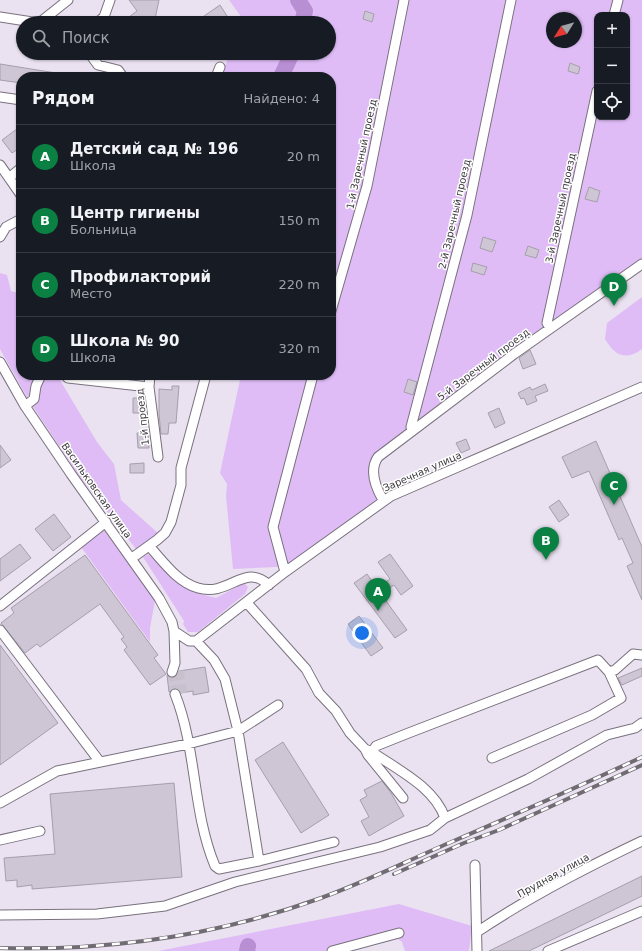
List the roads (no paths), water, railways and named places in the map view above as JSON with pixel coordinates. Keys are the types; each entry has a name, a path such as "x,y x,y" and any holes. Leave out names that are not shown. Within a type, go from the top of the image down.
{"street":[{"path":"49,16 68,0"},
{"path":"104,16 110,0"},
{"name":"1-й Заречный проезд","path":"336,294 367,186 404,0"},
{"name":"2-й Заречный проезд","path":"412,431 411,427 467,215 512,0"},
{"path":"615,12 618,0"},
{"path":"0,17 16,19"},
{"path":"94,60 98,65 118,70 119,72"},
{"path":"218,72 220,67"},
{"path":"0,97 16,99"},
{"name":"3-й Заречный проезд","path":"550,328 547,323 594,105"},
{"path":"0,164 16,188"},
{"path":"9,178 16,172"},
{"path":"0,237 6,227 16,222"},
{"name":"5-й Заречный проезд","path":"383,500 374,478 373,464 378,457 550,328 642,264"},
{"name":"Васильковская улица","path":"0,362 25,406 159,598 172,622 174,631 175,669"},
{"path":"25,406 34,399 39,380"},
{"path":"86,380 149,387"},
{"name":"1-й проезд","path":"150,380 149,387 158,456"},
{"path":"132,558 166,533 171,522 181,485 181,468 205,380"},
{"path":"285,572 273,527 312,380"},
{"name":"Заречная улица","path":"196,641 247,603 285,572 383,500 642,387"},
{"path":"0,606 106,522"},
{"path":"149,546 184,581 197,588 213,590 227,587 248,576 261,578 269,585"},
{"path":"247,603 306,669 319,693 336,711 350,733 369,750 431,794 442,809 445,818"},
{"path":"0,630 100,762"},
{"path":"174,631 189,641 196,641 214,660 225,679 238,731 258,861"},
{"path":"609,672 616,670 633,654 642,654"},
{"path":"369,750 406,734 598,660 609,672 621,698 592,715 492,758"},
{"path":"179,693 203,830 215,866 220,869 334,842"},
{"path":"0,803 57,771 188,744 238,731 278,705"},
{"path":"0,915 97,914 165,906 235,882 380,847 430,830 445,818 528,778 607,735 635,728 642,723"},
{"path":"369,750 368,755 403,798"},
{"path":"0,840 40,831"},
{"name":"Прудная улица","path":"477,932 500,917 582,870 642,841"},
{"path":"475,865 477,932 476,951"},
{"path":"548,951 642,911"},
{"path":"332,951 399,933"}],"waterway":[{"path":"298,0 305,11 304,16"},
{"path":"283,72 289,60"},
{"path":"247,951 248,946"}],"tunnel":[{"path":"179,671 183,693"},
{"path":"172,672 175,694"}],"railway":[{"path":"0,948 82,947 163,938 243,922 282,911 321,898 370,878 642,757"},
{"path":"394,874 464,843 499,830 642,765"}],"place":[{"name":"Школа № 90","path":"614,306"},
{"name":"Профилакторий","path":"614,505"},
{"name":"Центр гигиены","path":"546,560"},
{"name":"Детский сад № 196","path":"378,611"}]}
